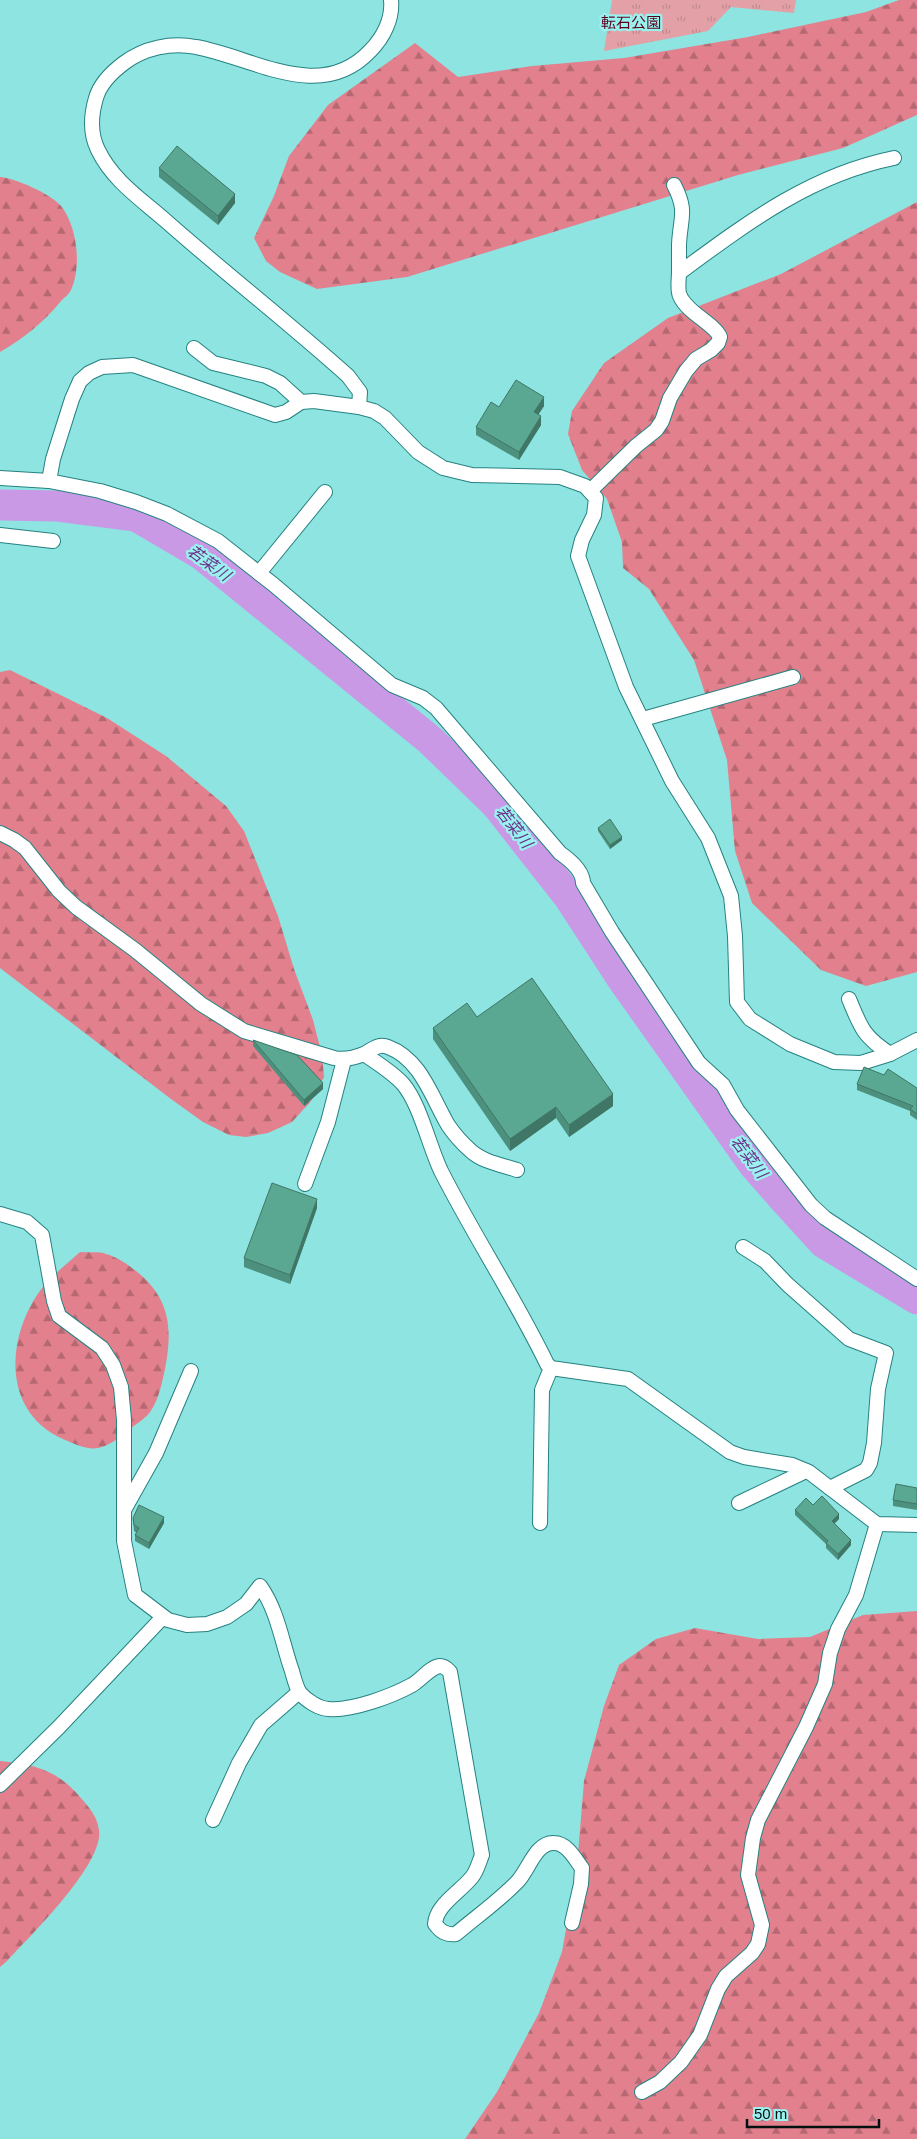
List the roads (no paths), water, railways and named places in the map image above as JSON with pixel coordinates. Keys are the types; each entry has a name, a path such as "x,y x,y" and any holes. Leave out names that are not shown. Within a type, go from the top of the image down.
{"street":[{"path":"359,406 360,392 348,376 211,261 118,179 98,150 93,136 92,113 97,94 107,78 118,67 144,51 166,46 196,47 277,71 315,76 339,73 358,64 379,42 388,25 391,0"},
{"path":"679,273 753,219 795,193 872,162 894,158"},
{"path":"590,491 636,446 656,430 662,421 672,393 686,371 696,359 711,350 718,343 720,337 716,330 698,318 679,295 679,244 683,224 682,199 674,185"},
{"path":"194,348 212,363 266,376 280,383 301,402"},
{"path":"49,481 53,459 72,399 80,381 88,374 102,367 133,365 275,415 286,412 301,402 314,401 359,406 374,411 385,418 418,452 443,468 472,474 560,477 585,486 596,498 594,515 582,540 578,556 626,687 672,781 708,838 731,896 736,936 737,1002 750,1019 790,1044 834,1062 860,1063 890,1054 917,1040"},
{"path":"0,478 49,481 100,492 168,514 218,541 392,685 423,698 436,708 560,853 576,868 612,932 699,1063 723,1085 737,1110 811,1205 825,1218 917,1279"},
{"path":"259,573 325,492"},
{"path":"0,536 53,541"},
{"path":"643,719 793,677"},
{"path":"0,833 25,848 59,891 76,907 135,950 201,1004 244,1030 334,1058 344,1060 364,1054 376,1046 387,1046 406,1058 426,1081 449,1127 472,1152 487,1161 517,1170"},
{"path":"849,999 861,1029 873,1042 890,1054"},
{"path":"364,1054 388,1070 404,1085 414,1104 441,1171 531,1330 547,1364 551,1368 628,1379 730,1452 744,1457 792,1465 806,1471 877,1524 917,1525"},
{"path":"305,1184 328,1122 344,1060"},
{"path":"0,1214 27,1222 42,1235 54,1301 59,1316 102,1348 114,1365 121,1387 124,1420 124,1541 135,1595 168,1620 187,1625 208,1624 227,1617 246,1604 260,1586 268,1596 299,1692 309,1701 328,1710 357,1705 397,1693 414,1684 439,1666 444,1667 450,1672 482,1855 474,1876 440,1909 435,1924 440,1931 448,1935 456,1934 518,1880 541,1848 552,1842 566,1848 582,1868 581,1884 572,1923"},
{"path":"743,1247 765,1261 787,1284 849,1339 886,1353 878,1389 874,1443 870,1463 866,1470 830,1488"},
{"path":"540,1523 542,1390 551,1368"},
{"path":"123,1511 156,1453 191,1371"},
{"path":"739,1503 806,1471"},
{"path":"642,2092 660,2082 681,2062 700,2036 718,1989 730,1972 752,1953 758,1944 762,1925 748,1875 753,1838 758,1820 806,1727 825,1684 830,1653 838,1629 856,1595 877,1524"},
{"path":"0,1785 59,1727 163,1617"},
{"path":"213,1820 239,1763 261,1725 299,1692"}],"waterway":[{"name":"若菜川","path":"0,505 57,506 136,516 201,554 430,740 496,804 569,897 623,980 754,1165 824,1243 917,1299"}],"park label":[{"name":"転石公園","path":"631,22"}]}
